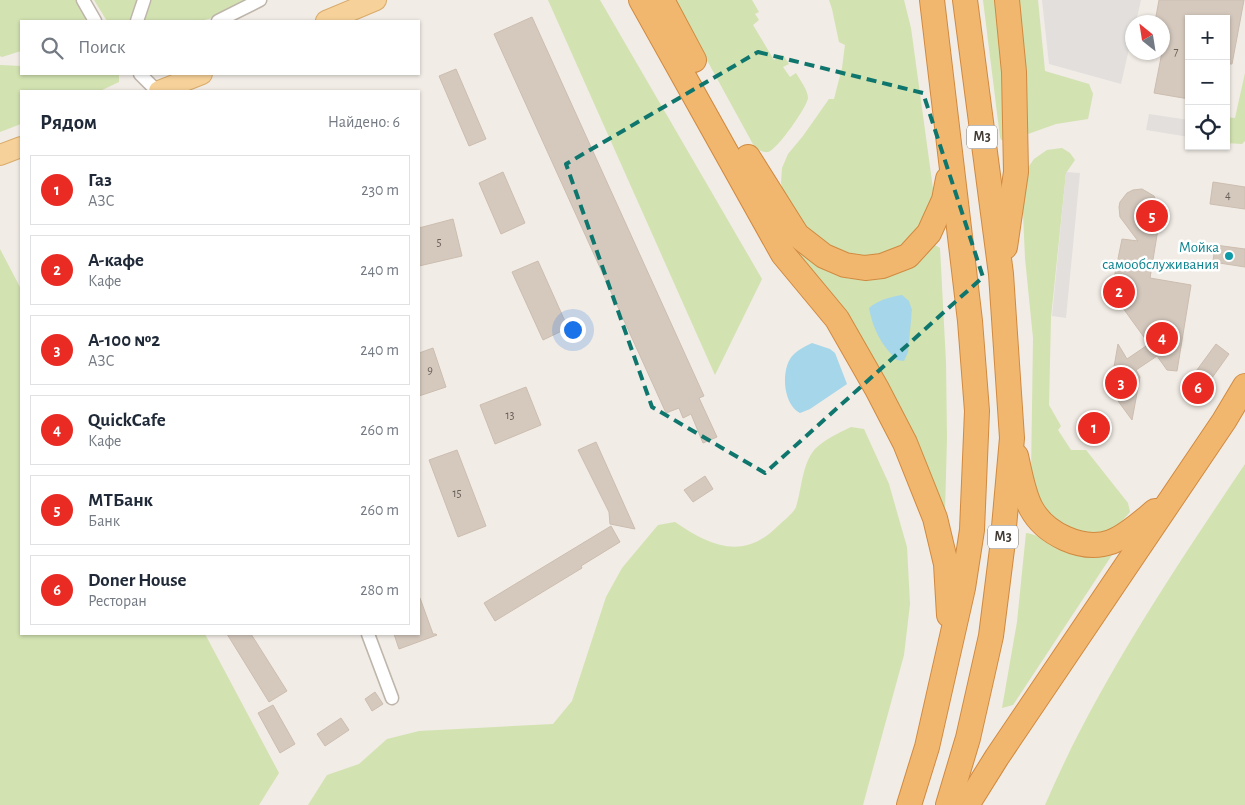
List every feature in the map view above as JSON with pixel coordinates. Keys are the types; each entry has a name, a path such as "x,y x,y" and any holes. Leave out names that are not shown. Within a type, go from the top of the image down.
{"highway":[{"path":"641,0 783,254 837,320 877,389 905,443 935,518 946,564 950,650"},
{"path":"662,0 759,177 797,235 824,256 845,265 865,268 882,266 908,256 929,233 944,200 950,164"},
{"path":"915,0 941,83"},
{"name":"М3","path":"910,805 927,747 963,588 972,530 977,411 970,322 932,0"},
{"name":"М3","path":"948,805 968,738 991,636 1002,549 1012,438 1001,274 965,0"},
{"path":"1001,274 1016,172 1014,72 1007,0"},
{"path":"967,805 1003,748 1224,421 1245,386"},
{"path":"1012,438 1030,508 1041,523 1056,534 1072,541 1093,544 1111,542 1129,531 1174,494"}],"main road":[{"path":"328,20 376,0"},
{"path":"161,90 199,75"},
{"path":"0,155 20,147"}],"street":[{"path":"83,0 94,20"},
{"path":"137,20 144,0"},
{"path":"220,20 260,0"},
{"path":"141,75 157,90"},
{"path":"368,635 392,698"}],"highlighted area":[{"path":"758,52 923,93 983,277 765,473 652,407 566,164"}],"green space":[{"path":"0,0 77,0 86,19 20,20 20,51 0,56"},
{"path":"94,0 251,0 221,16 204,20 106,20"},
{"path":"548,0 600,0 762,279 715,375"},
{"path":"674,0 752,0 759,12 755,14 759,20 753,25 774,60 783,55 789,64 783,67 790,77 796,73 808,95 806,103 797,119 778,144 768,152 764,152 754,146"},
{"path":"829,0 904,0 911,28 934,196 924,226 898,251 857,260 807,233 784,196 781,183 782,168 788,154 829,99 834,99 842,68 845,45 839,42"},
{"path":"983,0 998,0 1001,22 1004,140 1001,140 1000,137"},
{"path":"1019,0 1038,0 1045,71 1089,84 1093,94 1088,119 1056,124 1028,134 1022,124 1026,72"},
{"path":"0,65 20,66 20,75 119,75 119,82 102,90 20,90 20,124 0,132"},
{"path":"1245,73 1245,141 1242,144 1230,143 1230,117 1235,118"},
{"path":"1062,148 1070,153 1075,160 1066,173 1051,317 1049,405 1061,426 1058,430 1071,450 1086,450 1128,503 1130,512 1122,521 1111,529 1099,534 1085,534 1071,529 1045,514 1031,477 1033,338 1025,258 1022,191 1025,172 1034,159 1047,150"},
{"path":"783,234 801,254 824,270 836,275 862,280 876,278 888,273 933,244 940,248 946,363 947,438 945,511 790,251","holes":["874,304 912,310 909,327"]},
{"path":"0,249 20,287 20,635 206,635 279,773 259,805 0,805"},
{"path":"851,427 864,429 889,484 907,547 910,604 904,655 863,805 308,805 327,775 359,764 387,739 419,731 553,724 572,701 606,597 622,568 658,525 675,522 701,538 726,546 752,544 765,537 795,510 807,462 815,449 828,439"},
{"path":"1245,464 1245,805 1045,805 1088,716 1137,630"},
{"path":"1026,533 1041,538 1050,545 1068,553 1090,556 1112,555 1013,705 1002,708 1017,622"}],"shaded area":[{"path":"1042,0 1141,0 1138,15 1125,15 1126,60 1121,84 1049,64"},
{"path":"1149,114 1185,119 1185,136 1146,130"},
{"path":"1066,172 1080,173 1066,318 1052,316"}],"water":[{"path":"902,295 909,301 912,310 908,352 904,361 897,360 882,342 875,330 869,308 884,299"},
{"path":"812,343 830,349 835,353 847,384 810,409 800,413 790,403 787,396 785,381 787,365 792,356"}],"building":[{"path":"1159,0 1244,0 1232,64 1230,64 1230,15 1185,15 1185,98 1154,93 1160,60 1170,60 1170,15 1156,15"},
{"path":"532,17 704,396 699,398 717,437 703,443 691,414 683,418 679,408 666,413 494,34"},
{"path":"456,69 486,139 469,146 439,76"},
{"path":"503,172 525,223 501,234 479,183"},
{"path":"1213,182 1245,187 1245,209 1210,204"},
{"path":"1142,189 1154,196 1159,207 1155,224 1158,229 1150,278 1191,285 1177,371 1167,370 1157,356 1136,370 1140,377 1132,420 1110,390 1118,344 1127,359 1149,344 1120,304 1109,303 1122,239 1138,241 1120,217 1120,202 1127,193"},
{"path":"453,219 462,256 420,266 420,228"},
{"name":"Мойка самообслуживания","path":"1215,245 1245,249 1245,267 1213,262"},
{"path":"538,261 568,328 543,340 512,272"},
{"path":"1216,344 1229,354 1198,401 1186,392 1198,375 1194,374"},
{"path":"433,348 446,387 420,396 420,353"},
{"path":"526,387 541,425 495,444 480,405"},
{"path":"596,442 635,529 610,524 609,512 578,450"},
{"path":"457,450 486,526 458,537 429,460"},
{"path":"705,476 713,489 693,502 684,490"},
{"path":"611,526 620,542 581,566 582,568 495,621 484,603"},
{"path":"420,598 433,634 437,635 399,649 394,635 420,635"},
{"path":"228,635 252,635 287,691 269,702"},
{"path":"375,692 383,704 372,711 365,699"},
{"path":"273,705 295,744 280,753 258,713"},
{"path":"341,718 349,730 325,746 317,734"}],"place":[{"name":"МТБанк","path":"1152,216"},
{"name":"Мойка самообслуживания","path":"1229,256"},
{"name":"А-кафе","path":"1119,292"},
{"name":"QuickCafe","path":"1162,338"},
{"name":"А-100 №2","path":"1121,383"},
{"name":"Doner House","path":"1198,388"},
{"name":"Газ","path":"1094,428"}]}
